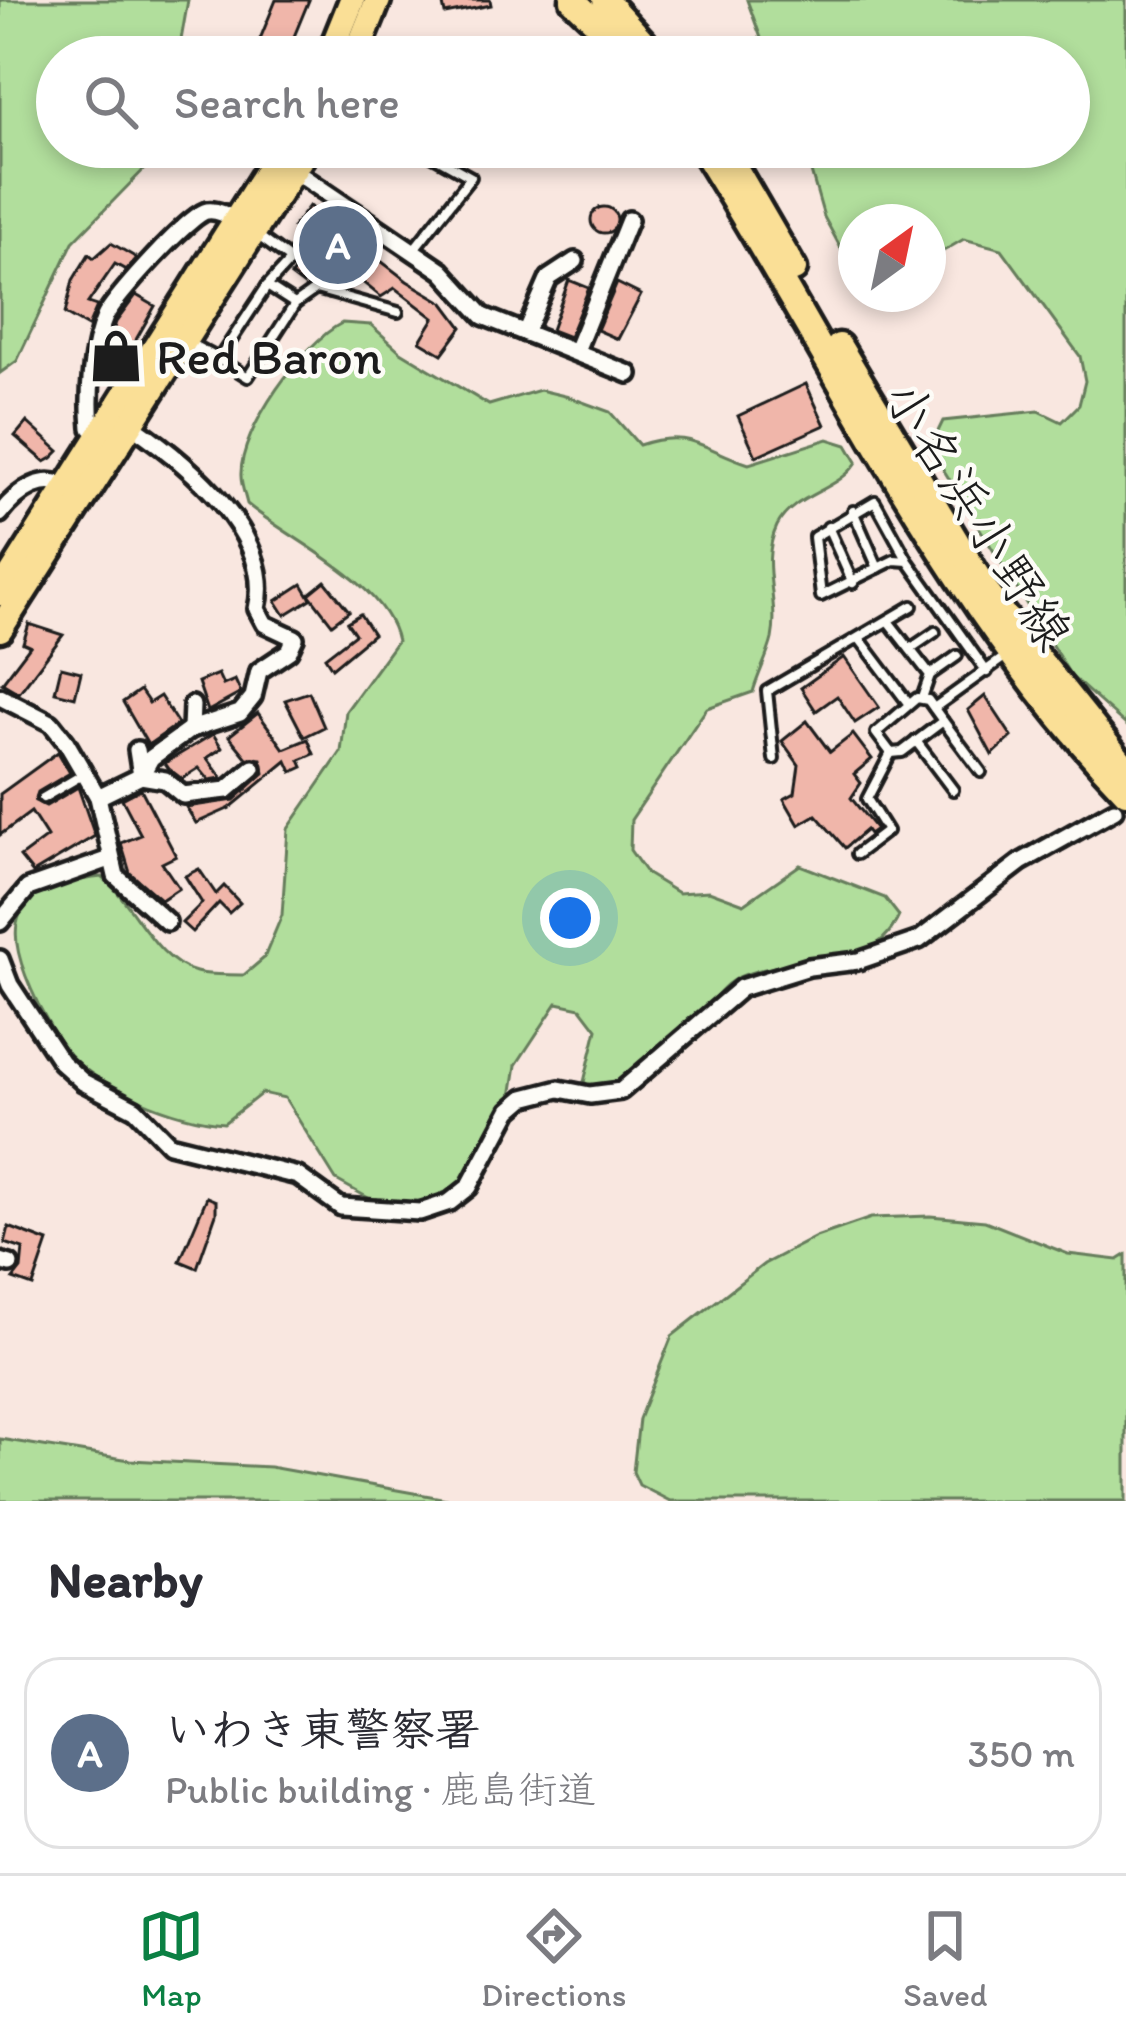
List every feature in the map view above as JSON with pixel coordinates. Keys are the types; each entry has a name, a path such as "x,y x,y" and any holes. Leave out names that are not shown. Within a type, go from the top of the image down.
{"main road":[{"path":"337,36 352,0"},
{"path":"364,36 378,0"},
{"path":"573,0 610,36"},
{"path":"605,0 638,36"},
{"path":"110,442 133,426 186,341 272,168"},
{"name":"小名浜小野線","path":"714,168 1015,650 1120,801"},
{"name":"小名浜小野線","path":"735,168 1015,650 1126,768"},
{"path":"0,628 7,589 76,494 245,227 293,170"}],"street":[{"path":"293,170 442,272 483,316 629,374"},
{"path":"110,442 91,428 89,405 104,319 118,295 194,216 222,212 245,227"},
{"path":"576,351 629,220"},
{"path":"525,333 549,278 574,262"},
{"path":"98,797 141,776 151,758 191,729 240,713 253,697 259,671 289,651 295,638 265,624 257,609 262,588 242,534 218,498 133,426"},
{"path":"2,507 44,480 76,494"},
{"path":"0,697 51,723 98,797 116,876 166,922"},
{"path":"191,729 192,705"},
{"path":"137,750 141,776"},
{"path":"141,776 165,780 182,795 227,790 253,768"},
{"path":"0,959 10,985 61,1062 83,1082 135,1108 178,1150 298,1176 341,1207 420,1212 450,1202 469,1187 510,1110 524,1098 560,1090 590,1095 621,1091 741,988 809,967 858,961 919,940 1021,862 1120,801"},
{"path":"2,915 40,882 110,860"}],"lane":[{"path":"412,251 471,177 455,168"},
{"path":"219,359 266,286 295,263 245,227"},
{"path":"310,275 316,289"},
{"path":"266,286 295,304"},
{"path":"186,341 248,377 295,304 316,289"},
{"path":"316,289 398,312"},
{"path":"908,561 878,568 821,596 814,537 875,501 908,561 987,672"},
{"path":"853,511 878,568"},
{"path":"828,527 853,583"},
{"path":"774,759 767,691 912,606"},
{"path":"888,620 930,675"},
{"path":"910,650 934,632"},
{"path":"859,638 908,704"},
{"path":"934,707 1015,650"},
{"path":"891,753 876,733 908,704 922,698 930,675 957,656"},
{"path":"922,698 934,707 981,772"},
{"path":"857,854 887,831 867,799 891,753 943,722"},
{"path":"916,741 953,790"},
{"path":"43,798 83,774"}],"green space":[{"path":"0,0 188,0 182,36 36,36 36,168 145,168 73,242 17,361 0,373"},
{"path":"747,0 1126,0 1126,725 1071,676 930,448 943,421 1039,411 1062,422 1079,405 1085,381 1080,356 1002,249 964,239 946,250 946,204 838,204 838,243 824,217 810,168 1090,168 1090,36 760,36"},
{"path":"342,323 371,325 401,352 489,405 540,390 569,397 610,412 639,445 684,440 749,464 828,439 847,445 857,462 849,472 794,507 777,526 770,554 772,639 753,692 707,708 631,820 630,850 647,874 678,893 709,891 744,904 800,865 885,898 899,916 886,936 852,957 765,969 736,978 664,1053 608,1086 593,1089 584,1082 597,1029 581,1008 557,1003 516,1065 511,1097 486,1154 463,1186 436,1205 390,1210 336,1180 285,1098 262,1093 224,1123 162,1109 118,1090 81,1066 63,1047 38,1004 18,952 16,932 30,901 46,890 102,877 157,944 182,966 201,973 244,975 264,958 282,915 288,829 341,752 346,711 397,641 375,600 334,564 247,504 242,483 243,457 276,389 310,348"},
{"path":"871,1218 985,1221 1068,1254 1118,1260 1126,1255 1126,1501 670,1501 639,1485 633,1472 639,1419 672,1336 764,1264 816,1237"},
{"path":"0,1439 130,1460 270,1467 458,1501 0,1501"}],"building":[{"path":"276,0 309,0 294,36 261,36"},
{"path":"442,0 490,0 491,5 445,14"},
{"path":"309,206 407,281 444,303 462,327 442,354 420,341 434,318 395,288 381,297 325,252 314,268 303,271 303,285 291,276 310,250 302,243 307,238 293,227"},
{"path":"604,207 617,220 604,233 591,220"},
{"path":"111,243 137,258 126,270 115,264 88,303 97,306 88,327 65,314 73,280 89,254 94,258"},
{"path":"569,280 589,288 569,337 551,330"},
{"path":"617,283 641,295 618,339 597,330"},
{"path":"136,295 155,306 116,375 104,368 108,346 116,322"},
{"path":"806,384 825,425 756,456 738,416"},
{"path":"27,422 59,451 45,462 15,436"},
{"path":"325,581 349,611 332,624 309,594"},
{"path":"302,584 311,599 285,615 276,601"},
{"path":"360,614 373,634 332,668 325,657 355,634 347,622"},
{"path":"29,624 63,635 19,693 2,683 30,646 23,643"},
{"path":"844,657 879,707 855,723 837,696 816,711 801,688"},
{"path":"61,667 81,672 75,697 55,692"},
{"path":"218,674 223,685 235,680 241,693 208,711 198,682"},
{"path":"140,690 149,703 160,696 178,724 148,745 123,702"},
{"path":"309,692 324,727 304,737 285,700"},
{"path":"985,696 1012,737 992,755 968,710"},
{"path":"258,713 284,749 308,739 314,754 300,760 303,767 292,772 287,761 230,808 196,823 186,807 234,800 264,773 261,759 247,758 229,736"},
{"path":"807,721 830,752 853,734 872,759 854,774 861,783 851,798 876,829 869,834 866,830 845,848 816,815 799,825 784,799 795,793 799,765 782,741"},
{"path":"213,734 222,748 207,758 222,778 209,780 199,768 182,779 169,769 165,763"},
{"path":"58,752 70,773 38,792 35,801 46,806 78,787 95,836 33,873 20,857 47,837 31,812 0,835 0,794"},
{"path":"141,789 176,856 162,863 179,888 161,900 130,873 121,843 141,835 122,799"},
{"path":"199,869 216,894 224,886 240,903 229,913 219,903 192,932 182,923 202,903 185,876"},
{"path":"207,1197 216,1201 216,1214 197,1268 180,1261"},
{"path":"9,1227 48,1242 33,1286 13,1279 21,1269 23,1249 5,1243"}],"place":[{"name":"いわき東警察署","path":"338,245"},
{"name":"Red Baron","path":"116,356"}]}
